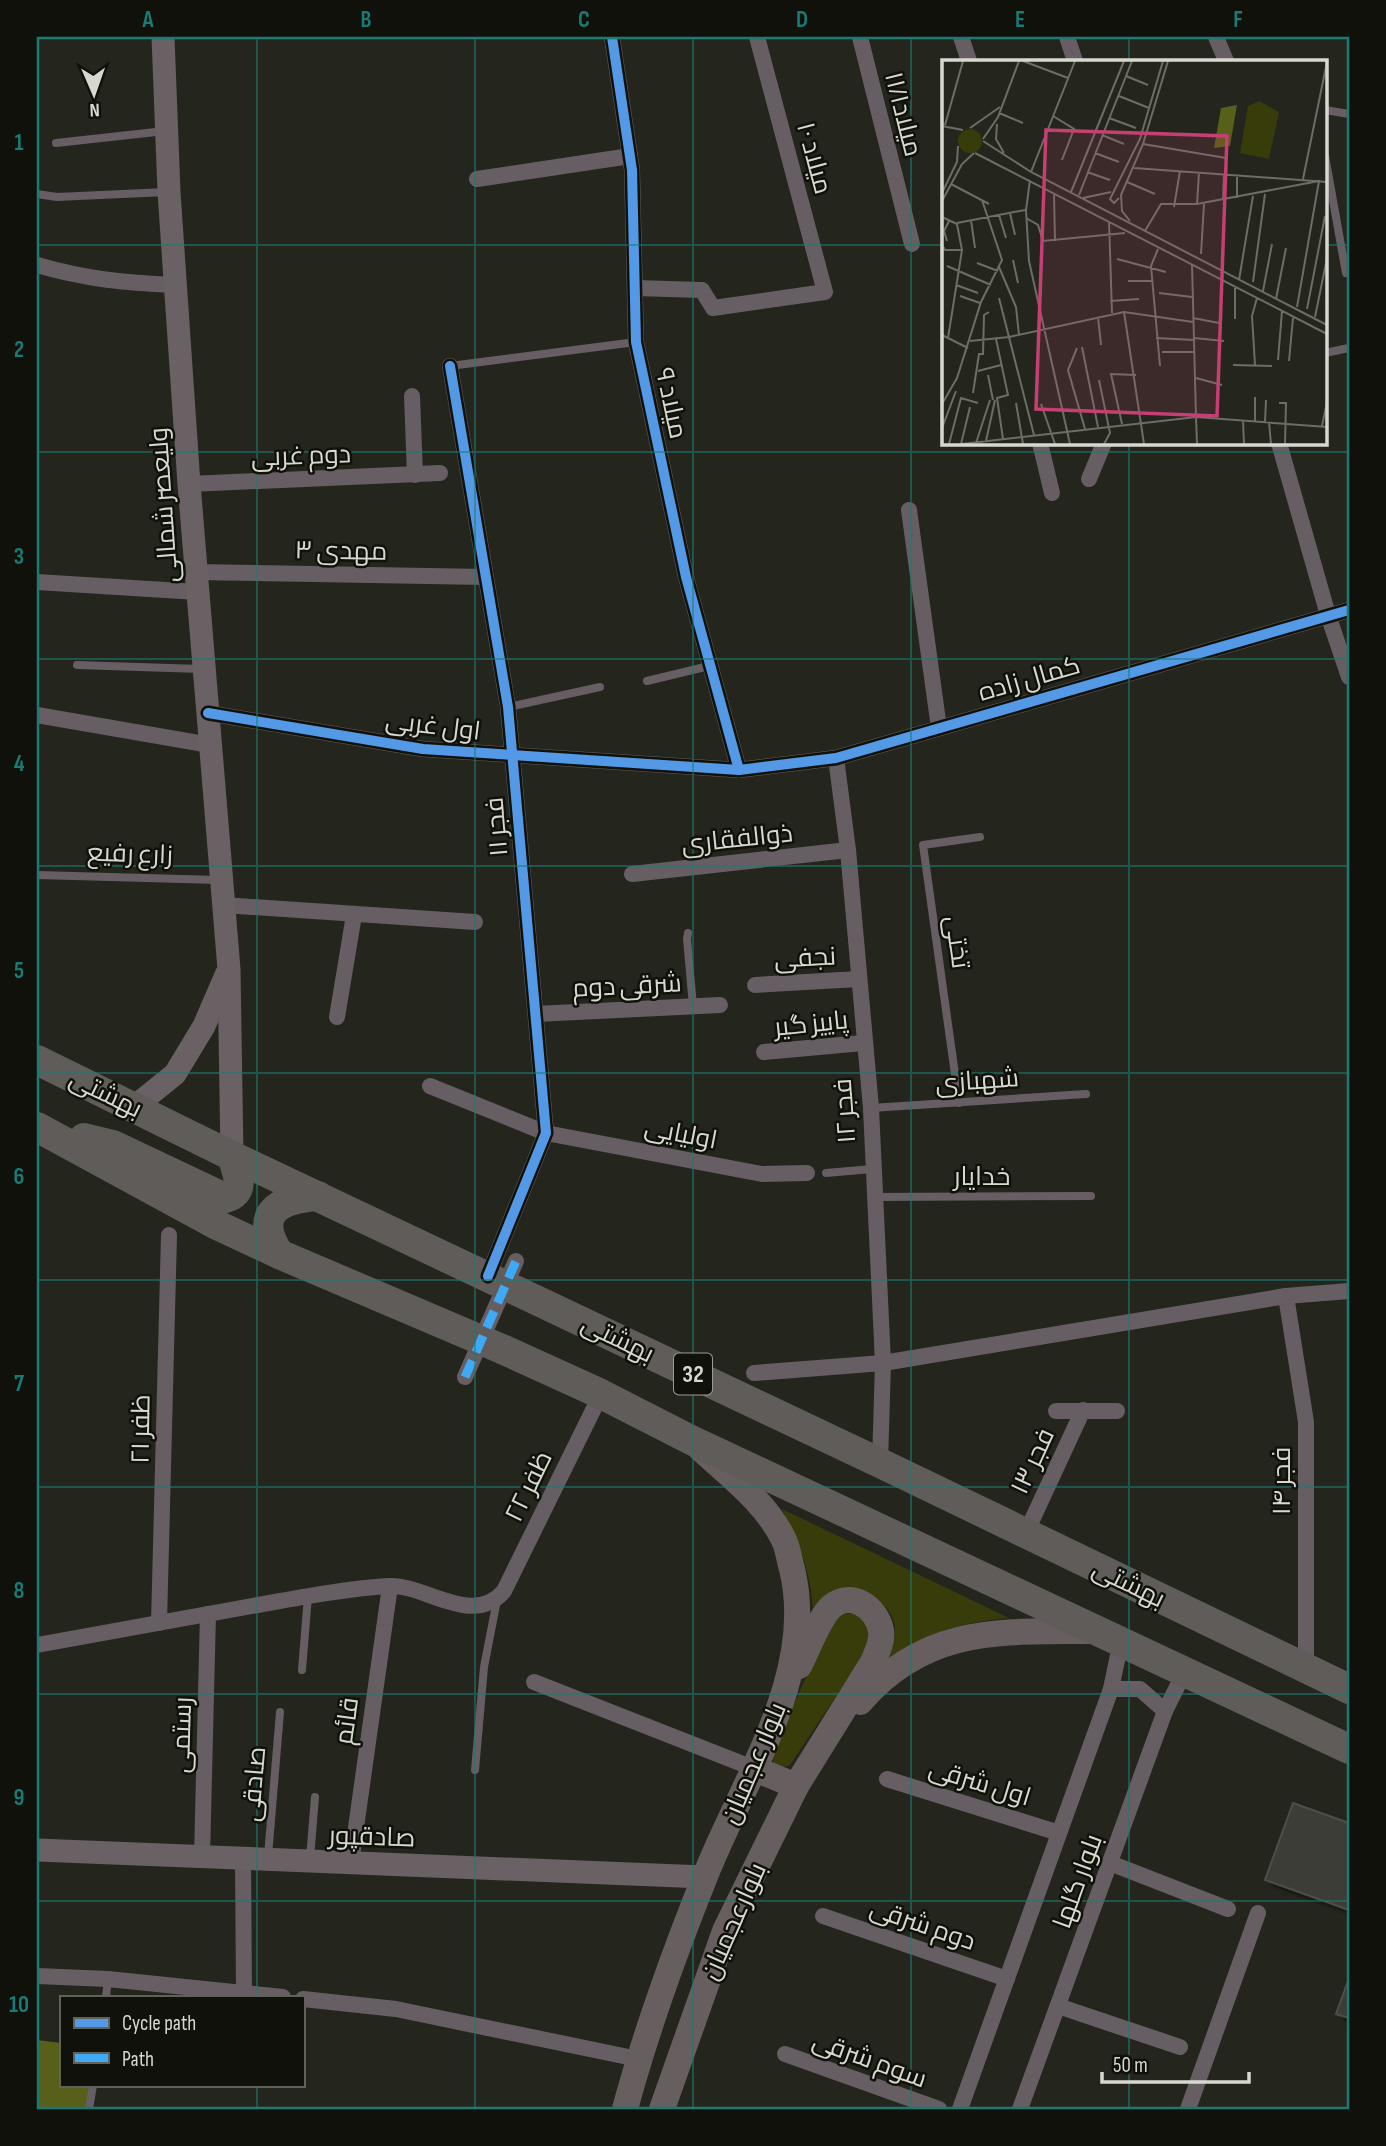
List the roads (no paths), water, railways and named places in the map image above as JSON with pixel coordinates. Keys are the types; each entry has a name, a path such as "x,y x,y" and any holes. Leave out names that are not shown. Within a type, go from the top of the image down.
{"highway":[{"name":"بهشتی","path":"37,1060 232,1156 1349,1689"},
{"path":"38,1127 113,1145 225,1198 238,1192 240,1184 232,1156"},
{"name":"32","path":"38,1127 217,1224 279,1254 601,1394 691,1440 1349,1749"},
{"path":"279,1254 269,1239 267,1228 271,1213 296,1198 318,1196"}],"main road":[{"name":"ولیعصر شمالی","path":"163,37 165,131 189,484 229,969 232,1156"},
{"path":"135,1107 176,1074 204,1026 229,969"},
{"name":"بلوار عجمیان","path":"625,2109 638,2059 704,1877 777,1712 793,1661 798,1613 796,1587 784,1539 765,1510 691,1440"},
{"path":"777,1712 831,1607 846,1600 858,1600 869,1607 881,1632 880,1643 873,1662 824,1743"},
{"path":"824,1743 872,1688 903,1663 926,1650 957,1639 991,1633 1109,1636"},
{"name":"بلوارعجمیان","path":"662,2109 725,1931 796,1786 824,1743"},
{"path":"753,1768 796,1786"},
{"name":"صادقپور","path":"37,1850 704,1877"}],"street":[{"name":"میلاد ۹","path":"612,37 630,156 636,342 686,577 739,770"},
{"name":"میلاد ۱۰","path":"635,288 702,290 713,308 825,292 757,37"},
{"name":"میلاد۱۱/۱","path":"860,37 912,244"},
{"path":"961,37 969,60"},
{"path":"1067,37 1075,60"},
{"path":"1216,37 1226,60"},
{"path":"477,178 630,156"},
{"path":"37,265 107,281 175,285"},
{"name":"فجر ۱۱","path":"450,366 508,707 547,1133 488,1276"},
{"path":"412,396 415,475"},
{"path":"1040,444 1052,493"},
{"path":"1089,479 1104,444"},
{"path":"1279,444 1328,615 1349,677"},
{"name":"دوم غربی","path":"189,484 440,473"},
{"path":"909,510 939,728"},
{"name":"مهدی ۳","path":"196,582 486,577"},
{"path":"37,582 196,582"},
{"name":"کمال زاده","path":"739,770 836,758 1349,610"},
{"name":"اول غربی","path":"208,713 423,749 739,770"},
{"path":"37,715 210,745"},
{"name":"فجر ۱۲","path":"836,758 849,850 863,1043 871,1108 873,1197 883,1363 880,1463"},
{"name":"ذوالفقاری","path":"632,874 849,850"},
{"path":"223,905 475,922"},
{"path":"337,1017 354,915"},
{"name":"نجفی","path":"755,985 858,979"},
{"name":"شرقی دوم","path":"536,1014 720,1005"},
{"name":"پاییز گیر","path":"764,1052 863,1043"},
{"name":"اولیایی","path":"430,1086 547,1133 762,1174 807,1173"},
{"name":"ظفر ۲۱","path":"159,1623 169,1235"},
{"path":"465,1377 516,1261"},
{"path":"754,1373 883,1363 1286,1296 1349,1291"},
{"name":"فجر ۱۴","path":"1286,1296 1306,1422 1306,1669"},
{"name":"ظفر ۲۲","path":"498,1598 504,1591 601,1394"},
{"name":"فجر ۱۳","path":"1026,1533 1083,1410"},
{"path":"1056,1411 1117,1410"},
{"path":"37,1645 308,1596 390,1586 460,1605 475,1606 498,1598"},
{"name":"قائم","path":"351,1863 390,1586"},
{"name":"رستمی","path":"202,1857 208,1614"},
{"name":"بلوار گلها","path":"960,2109 1111,1689 1109,1636"},
{"name":"بلوار گلها","path":"1020,2109 1165,1711 1185,1671"},
{"path":"534,1682 753,1768"},
{"path":"1111,1689 1140,1689 1165,1711"},
{"name":"اول شرقی","path":"887,1779 1059,1833"},
{"path":"243,1859 244,1993"},
{"path":"1110,1863 1228,1909"},
{"path":"1188,2109 1258,1913"},
{"name":"دوم شرقی","path":"823,1916 1007,1979"},
{"path":"37,1976 108,1979 273,1996"},
{"path":"304,1999 396,2009 638,2059"},
{"path":"1058,2006 1180,2047"},
{"name":"سوم شرقی","path":"785,2054 939,2109"}],"lane":[{"path":"1326,110 1349,114"},
{"path":"56,142 165,131"},
{"path":"1326,162 1346,273"},
{"path":"37,194 57,197 169,192"},
{"path":"450,366 636,342"},
{"path":"1326,353 1349,348"},
{"path":"77,665 204,670"},
{"path":"647,681 709,666"},
{"path":"508,707 600,687"},
{"name":"تختی","path":"959,1103 923,845 980,837"},
{"name":"زارع رفیع","path":"37,875 221,880"},
{"path":"688,933 693,1006"},
{"name":"شهبازی","path":"871,1108 1086,1094"},
{"path":"826,1173 872,1168"},
{"name":"خدایار","path":"873,1197 1091,1196"},
{"path":"302,1670 308,1596"},
{"path":"475,1770 484,1667 498,1598"},
{"name":"صادقی","path":"268,1859 280,1712"},
{"path":"310,1861 314,1797"},
{"path":"106,1996 108,1979"},
{"path":"89,2109 93,2086"}]}
